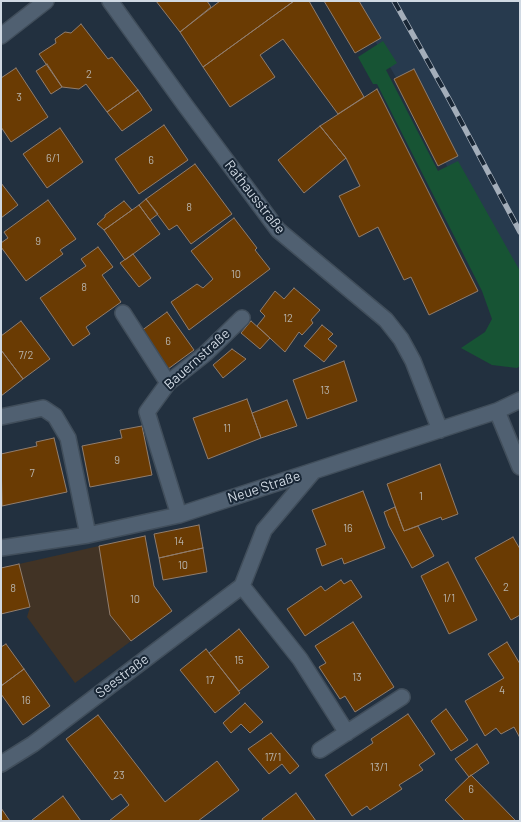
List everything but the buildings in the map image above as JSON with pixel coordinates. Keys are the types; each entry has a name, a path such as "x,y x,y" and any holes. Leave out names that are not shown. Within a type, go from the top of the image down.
{"street":[{"path":"1,36 46,1"},
{"name":"Rathausstraße","path":"110,1 278,230 386,320 401,339 413,361 440,430"},
{"path":"123,313 168,383"},
{"name":"Bauernstraße","path":"179,515 147,412 168,383 205,354 242,318"},
{"name":"Neue Straße","path":"1,548 88,535 179,515 497,411 520,400"},
{"path":"1,417 43,408 55,416 68,438 88,535"},
{"path":"497,411 520,467"},
{"path":"314,471 264,530 242,586 300,659 347,733"},
{"name":"Seestraße","path":"1,764 33,744 242,586"},
{"path":"320,750 402,697"}],"shaded area":[{"path":"352,1 520,1 520,293"},
{"path":"99,546 110,615 131,641 75,683 27,617 30,607 19,564"}],"green space":[{"path":"383,41 397,63 386,70 438,171 458,161 520,271 520,366 517,368 492,365 461,348 485,332 492,319 482,291 377,84 373,84 358,57"}],"railway":[{"path":"394,1 520,232"}]}
